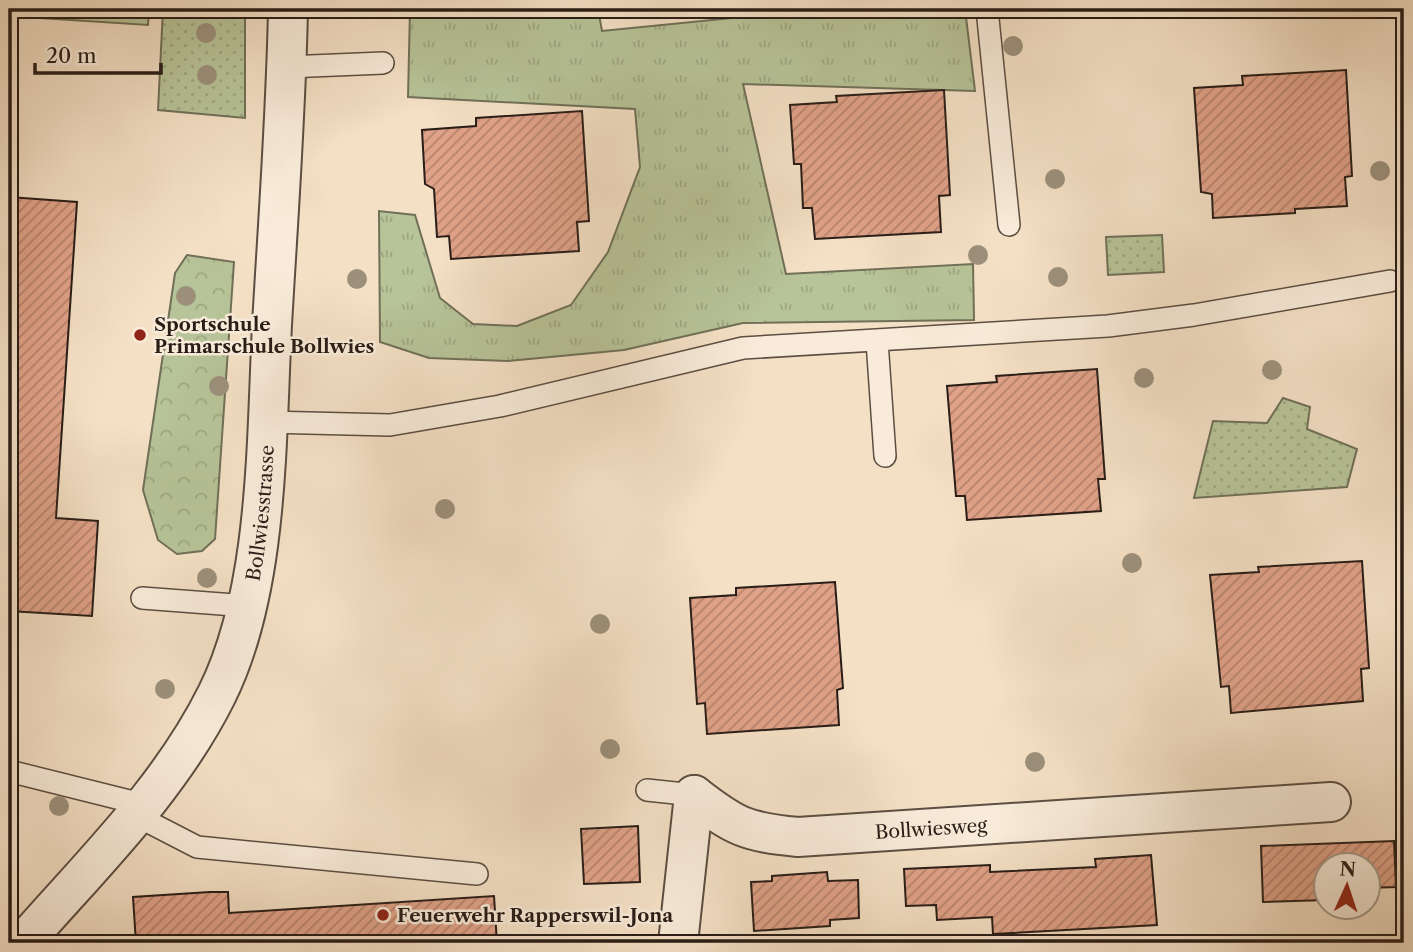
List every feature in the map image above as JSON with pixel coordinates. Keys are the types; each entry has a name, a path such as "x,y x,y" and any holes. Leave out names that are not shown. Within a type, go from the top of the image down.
{"street":[{"name":"Bollwiesstrasse","path":"23,943 140,810 173,766 217,693 248,606 255,566 267,422 288,9"},
{"name":"Bollwiesweg","path":"694,795 724,818 754,833 798,837 1331,802"},
{"path":"678,943 694,795"}],"lane":[{"path":"987,9 1009,225"},
{"path":"287,67 383,63"},
{"path":"267,422 390,425 500,407 743,348 1108,326 1194,315 1390,281"},
{"path":"877,341 885,456"},
{"path":"142,598 248,606"},
{"path":"9,771 140,810 197,847 477,874"},
{"path":"647,790 694,795"}],"green space":[{"path":"9,9 149,9 148,25 9,16"},
{"path":"163,9 245,9 245,118 158,110"},
{"path":"410,9 598,9 602,31 752,16 761,9 965,9 975,91 743,84 786,274 973,264 974,320 743,323 624,350 507,361 429,358 380,342 379,211 415,215 440,298 473,324 517,326 571,305 608,252 640,167 635,109 408,97"},
{"path":"1162,235 1164,272 1108,275 1106,237"},
{"path":"187,255 234,262 215,539 202,551 177,554 158,540 143,490 175,273"},
{"path":"1283,398 1310,407 1307,429 1357,449 1347,487 1194,498 1213,421 1267,423"}],"building":[{"path":"1346,70 1352,176 1345,177 1347,206 1295,209 1295,213 1213,218 1212,194 1201,192 1194,88 1243,85 1242,76"},
{"path":"944,90 950,195 939,196 941,232 815,239 812,208 803,208 801,164 794,164 790,105 837,102 836,96"},
{"path":"582,111 589,221 577,222 579,251 451,259 449,236 437,237 434,189 425,184 422,130 476,126 476,118"},
{"path":"9,197 77,202 56,518 98,521 92,616 9,611"},
{"path":"1097,369 1105,479 1098,479 1101,511 967,520 965,496 956,496 947,386 997,382 996,376"},
{"path":"1362,561 1369,668 1361,669 1363,701 1231,713 1229,686 1221,687 1210,575 1259,572 1258,567"},
{"path":"835,582 843,688 837,690 839,725 707,734 705,703 697,704 690,598 736,595 736,588"},
{"path":"638,826 640,882 584,884 581,829"},
{"path":"1394,841 1396,887 1382,888 1382,850 1312,850 1312,900 1263,902 1261,846"},
{"path":"1151,855 1157,925 993,934 992,917 937,920 936,905 906,906 904,869 990,865 990,872 1096,867 1095,859"},
{"path":"827,872 828,881 858,880 859,918 830,920 830,926 754,931 751,882 772,881 772,876"},
{"name":"Feuerwehr Rapperswil-Jona","path":"228,892 229,913 494,896 497,943 136,943 133,897"}],"place":[{"name":"Sportschule Primarschule Bollwies","path":"140,335"},
{"name":"Feuerwehr Rapperswil-Jona","path":"383,915"}]}
